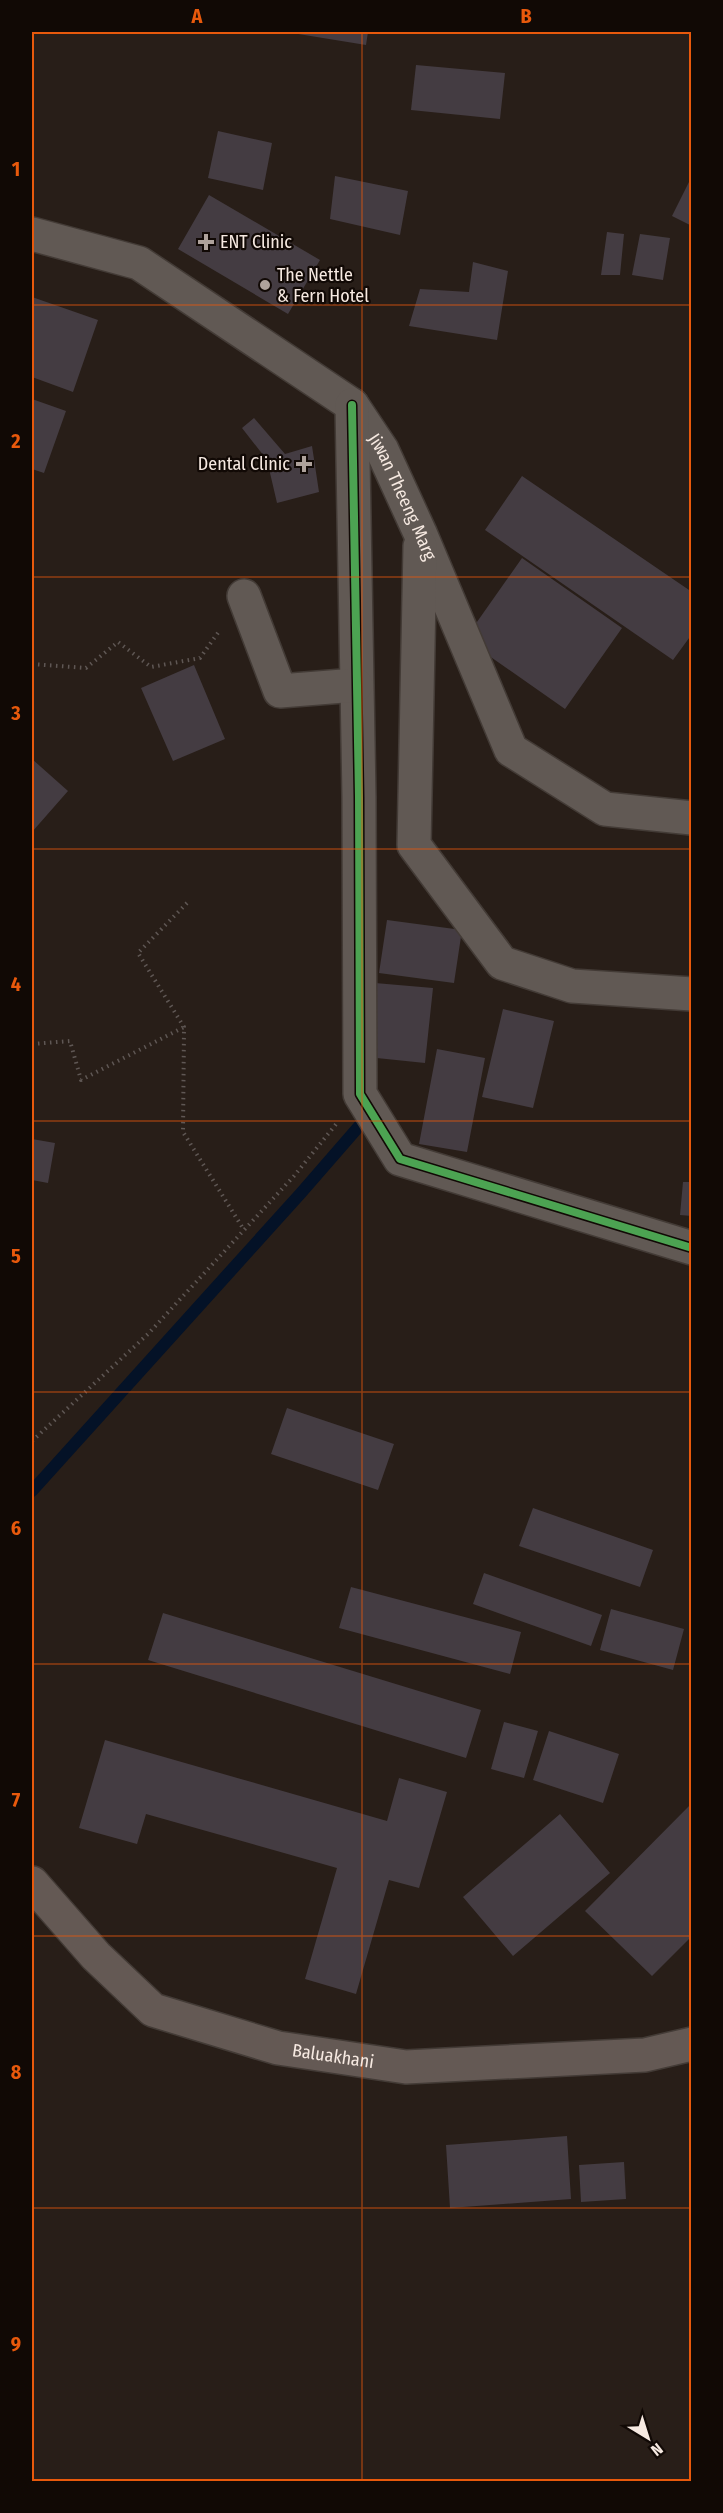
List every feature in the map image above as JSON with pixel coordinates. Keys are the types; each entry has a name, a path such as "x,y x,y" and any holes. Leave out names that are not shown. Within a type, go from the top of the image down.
{"main road":[{"name":"Baluakhani","path":"32,1883 96,1956 153,2010 278,2048 406,2067 645,2055 692,2044"}],"street":[{"name":"Jiwan Theeng Marg","path":"32,234 139,263 352,405 382,450 420,533 511,750 605,809 692,818"},
{"path":"352,405 360,1094 400,1160 692,1248"},
{"path":"420,533 414,845 502,963 572,986 692,994"},
{"path":"244,596 280,691 356,685"}],"path":[{"path":"32,664 86,668 118,642 151,667 200,658 244,596"},
{"path":"187,903 138,953 184,1027 183,1132 244,1230"},
{"path":"32,1044 70,1041 81,1080 184,1027"},
{"path":"32,1441 148,1334 294,1176 360,1094"}],"building":[{"path":"286,32 368,32 366,45"},
{"path":"416,65 505,73 500,119 411,110"},
{"path":"218,131 272,143 263,190 208,178"},
{"path":"335,176 408,191 400,235 330,219"},
{"path":"692,176 692,226 672,216"},
{"path":"209,195 320,260 288,314 178,249"},
{"path":"607,232 624,234 620,275 601,275"},
{"path":"640,234 670,238 663,280 632,275"},
{"path":"473,262 508,271 497,340 409,326 420,289 469,292"},
{"path":"32,297 98,320 73,392 32,377"},
{"path":"32,399 66,411 44,473 32,469"},
{"path":"254,418 285,454 312,446 319,492 277,503 267,460 242,428"},
{"path":"522,476 692,592 692,634 673,660 485,530"},
{"path":"522,558 622,628 565,709 465,639"},
{"path":"194,665 225,739 173,761 141,688"},
{"path":"32,759 68,791 32,832"},
{"path":"387,920 462,930 454,983 379,973"},
{"path":"375,983 433,988 425,1063 367,1057"},
{"path":"503,1009 554,1021 533,1108 482,1097"},
{"path":"437,1049 485,1058 467,1152 419,1144"},
{"path":"32,1139 55,1143 48,1183 32,1180"},
{"path":"683,1182 692,1182 692,1216 680,1215"},
{"path":"287,1408 394,1444 378,1490 271,1454"},
{"path":"533,1508 653,1550 640,1587 519,1546"},
{"path":"484,1573 602,1615 591,1646 473,1604"},
{"path":"351,1587 521,1632 510,1674 339,1628"},
{"path":"611,1609 684,1629 673,1670 600,1650"},
{"path":"163,1613 481,1710 466,1758 148,1660"},
{"path":"504,1722 538,1731 524,1778 491,1769"},
{"path":"549,1731 619,1754 603,1803 533,1780"},
{"path":"105,1740 387,1821 399,1778 447,1792 419,1888 389,1880 356,1994 305,1979 337,1868 146,1814 137,1844 79,1828"},
{"path":"692,1803 692,1936 652,1976 585,1911"},
{"path":"560,1814 610,1873 513,1956 463,1897"},
{"path":"567,2136 571,2199 450,2208 446,2145"},
{"path":"624,2162 626,2199 581,2202 579,2165"}],"waterway":[{"path":"32,1491 361,1124"}],"cycle path":[{"path":"352,405 359,797 360,1094 400,1159 692,1248"}],"place":[{"name":"ENT Clinic","path":"206,242"},
{"name":"The Nettle & Fern Hotel","path":"265,285"},
{"name":"Dental Clinic","path":"304,464"}]}
